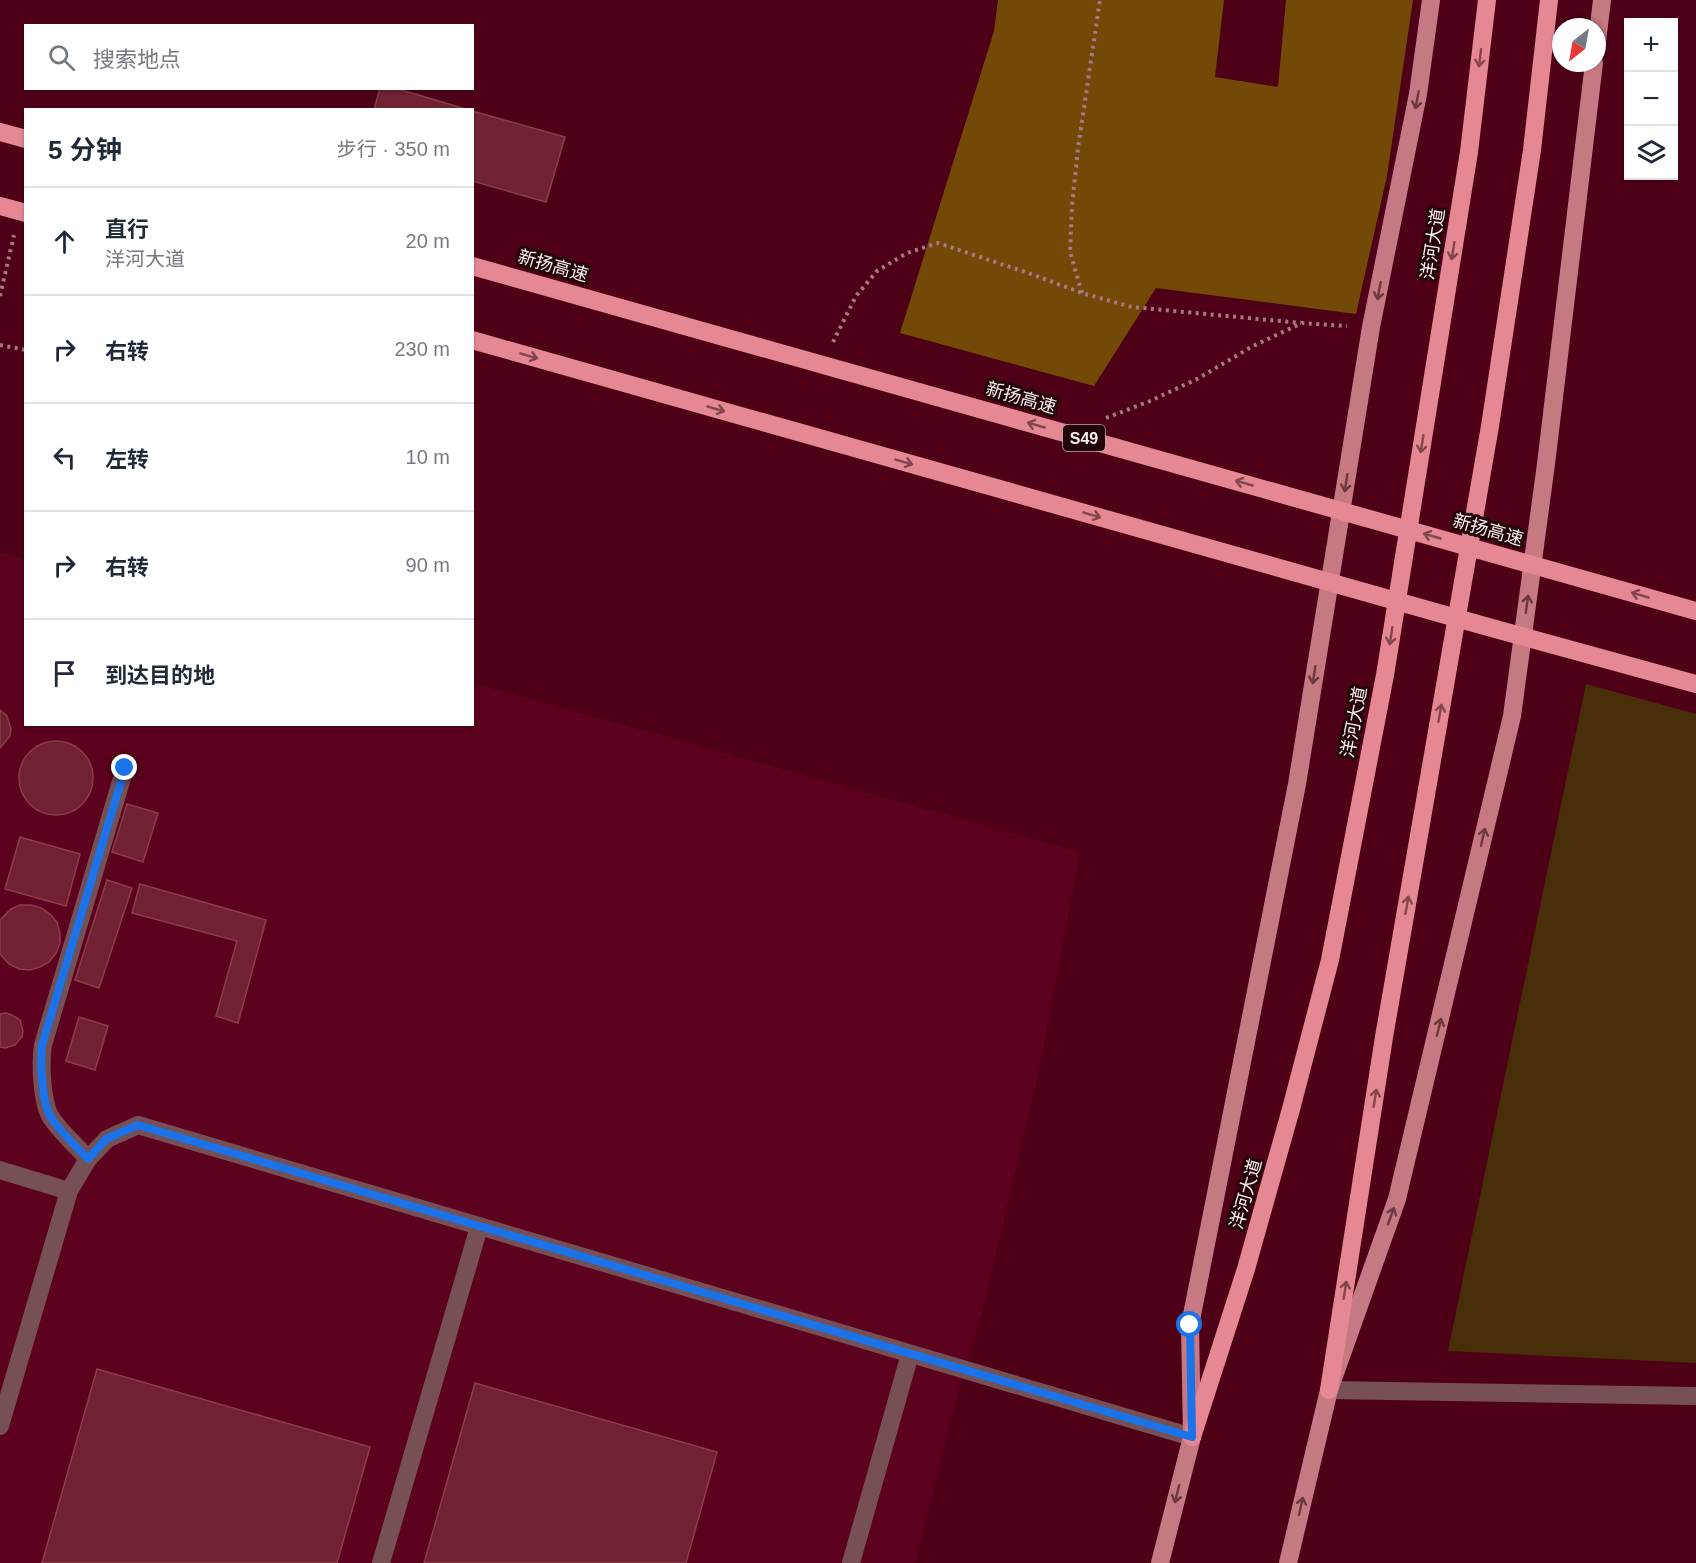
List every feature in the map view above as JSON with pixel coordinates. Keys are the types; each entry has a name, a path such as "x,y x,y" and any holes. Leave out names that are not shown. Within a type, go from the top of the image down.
{"highway":[{"name":"洋河大道","path":"1192,1437 1250,1258 1292,1109 1330,960 1387,663 1469,152 1487,0"},
{"path":"1329,1390 1384,1037 1490,426 1532,150 1549,0"},
{"path":"0,132 24,139"},
{"path":"0,206 24,212"},
{"name":"新扬高速","path":"474,267 1696,611"},
{"path":"474,341 1480,626 1696,684"}],"main road":[{"name":"洋河大道","path":"1160,1563 1192,1437 1190,1325 1297,784 1371,327 1418,94 1431,0"},
{"path":"1600,18 1602,0"},
{"path":"1288,1563 1329,1390 1397,1199 1512,716 1546,464 1593,72"}],"street":[{"path":"88,1159 50,1115 42,1075 42,1045 125,768"},
{"path":"0,1426 69,1191 88,1159 106,1139 138,1125 1192,1437"},
{"path":"0,1170 69,1191"},
{"path":"381,1563 479,1227"},
{"path":"851,1563 909,1354"},
{"path":"1329,1390 1696,1395"}],"path":[{"path":"1082,293 1070,252 1072,206 1078,148 1100,0"},
{"path":"0,296 15,229"},
{"path":"843,347 832,344 856,296 877,271 907,253 938,243 1082,293 1132,306 1302,323 1371,327"},
{"path":"1095,416 1106,418 1150,401 1197,379 1253,346 1302,323"},
{"path":"0,345 24,350"}],"shaded area":[{"path":"998,0 1224,0 1215,77 1278,87 1286,0 1413,0 1387,176 1356,314 1156,288 1094,386 900,333 994,31"},
{"path":"0,552 24,559 24,726 474,726 474,683 1080,852 1040,1067 983,1308 950,1422 915,1563 0,1563"},
{"path":"1586,684 1696,714 1696,1363 1448,1351"}],"building":[{"path":"379,90 402,90 462,108 375,108"},
{"path":"474,112 565,137 546,202 474,182"},
{"path":"0,710 7,716 11,729 10,736 0,748"},
{"path":"56,741 77,747 87,757 93,778 87,799 77,809 56,815 35,809 25,799 19,778 25,757 35,747"},
{"path":"127,804 158,813 143,862 112,852"},
{"path":"20,837 80,854 66,906 5,889"},
{"path":"107,880 132,888 99,988 75,980"},
{"path":"140,884 266,920 238,1023 216,1016 237,941 132,913"},
{"path":"20,905 41,908 50,914 57,922 60,933 60,943 49,962 30,970 19,969 9,964 0,954 0,920 11,909"},
{"path":"5,1013 20,1020 23,1031 22,1037 15,1045 5,1048 0,1047 0,1014"},
{"path":"79,1017 108,1026 95,1070 66,1061"},
{"path":"97,1369 370,1447 337,1563 42,1563"},
{"path":"475,1383 717,1452 686,1563 424,1563"}],"route":[{"path":"125,768 42,1045 42,1075 50,1115 88,1159 106,1139 138,1125 1192,1437 1190,1325"}]}
